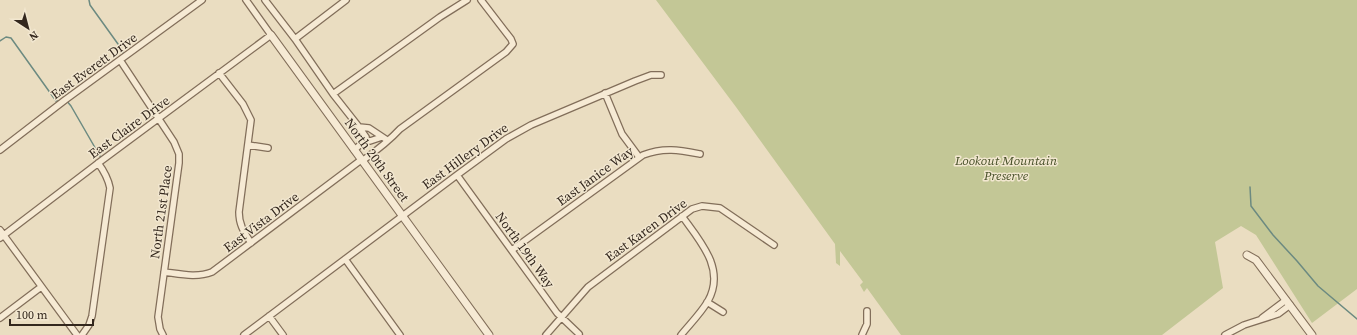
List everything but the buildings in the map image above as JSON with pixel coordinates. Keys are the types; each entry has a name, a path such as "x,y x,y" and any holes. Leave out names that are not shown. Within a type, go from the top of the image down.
{"street":[{"name":"East Everett Drive","path":"0,150 202,0"},
{"name":"North 20th Street","path":"246,0 490,335"},
{"path":"265,0 366,137 366,140 354,150"},
{"path":"295,39 346,0"},
{"path":"333,94 440,16 467,0"},
{"name":"East Vista Drive","path":"164,272 192,276 204,275 218,268 362,160 378,150 385,139 506,52 513,44 481,0"},
{"name":"East Claire Drive","path":"1,235 271,35"},
{"name":"North 21st Place","path":"120,60 174,142 179,158 158,317 160,329 163,335"},
{"path":"219,73 243,104 251,120 239,218 242,229 251,243"},
{"name":"East Hillery Drive","path":"244,335 506,139 526,127 605,93 650,75 661,75"},
{"path":"605,93 622,134 639,157"},
{"path":"359,127 369,128 385,139"},
{"name":"East Vista Drive","path":"366,140 385,139"},
{"path":"373,140 378,150"},
{"path":"248,145 268,148"},
{"name":"East Janice Way","path":"512,250 639,157 658,150 669,149 700,154"},
{"path":"82,335 89,325 92,316 98,251 110,188 109,180 98,163"},
{"name":"North 19th Way","path":"457,175 562,318 579,334"},
{"name":"East Karen Drive","path":"546,335 588,287 692,209 702,206 720,208 774,245"},
{"path":"681,335 707,302 714,279 712,262 703,245 682,216"},
{"path":"1,235 77,335"},
{"path":"1246,255 1256,260 1312,335"},
{"path":"345,259 400,335"},
{"path":"0,318 41,287"},
{"path":"707,302 723,312"},
{"path":"1225,335 1234,329 1272,314 1288,303"},
{"path":"862,335 867,324 867,311"},
{"path":"269,316 283,335"}],"green space":[{"name":"Lookout Mountain Preserve","path":"656,0 1357,0 1357,289 1312,323 1256,235 1241,226 1215,242 1223,288 1162,335 901,335 867,288 864,292 860,285 863,282 840,251 840,266 836,263 835,244 736,107"}],"waterway":[{"path":"89,0 90,5 123,51 123,55"},
{"path":"0,41 6,37 11,38 56,101 60,101"},
{"path":"66,100 101,158"},
{"path":"1250,187 1251,206 1273,235 1318,286 1357,319"}]}
